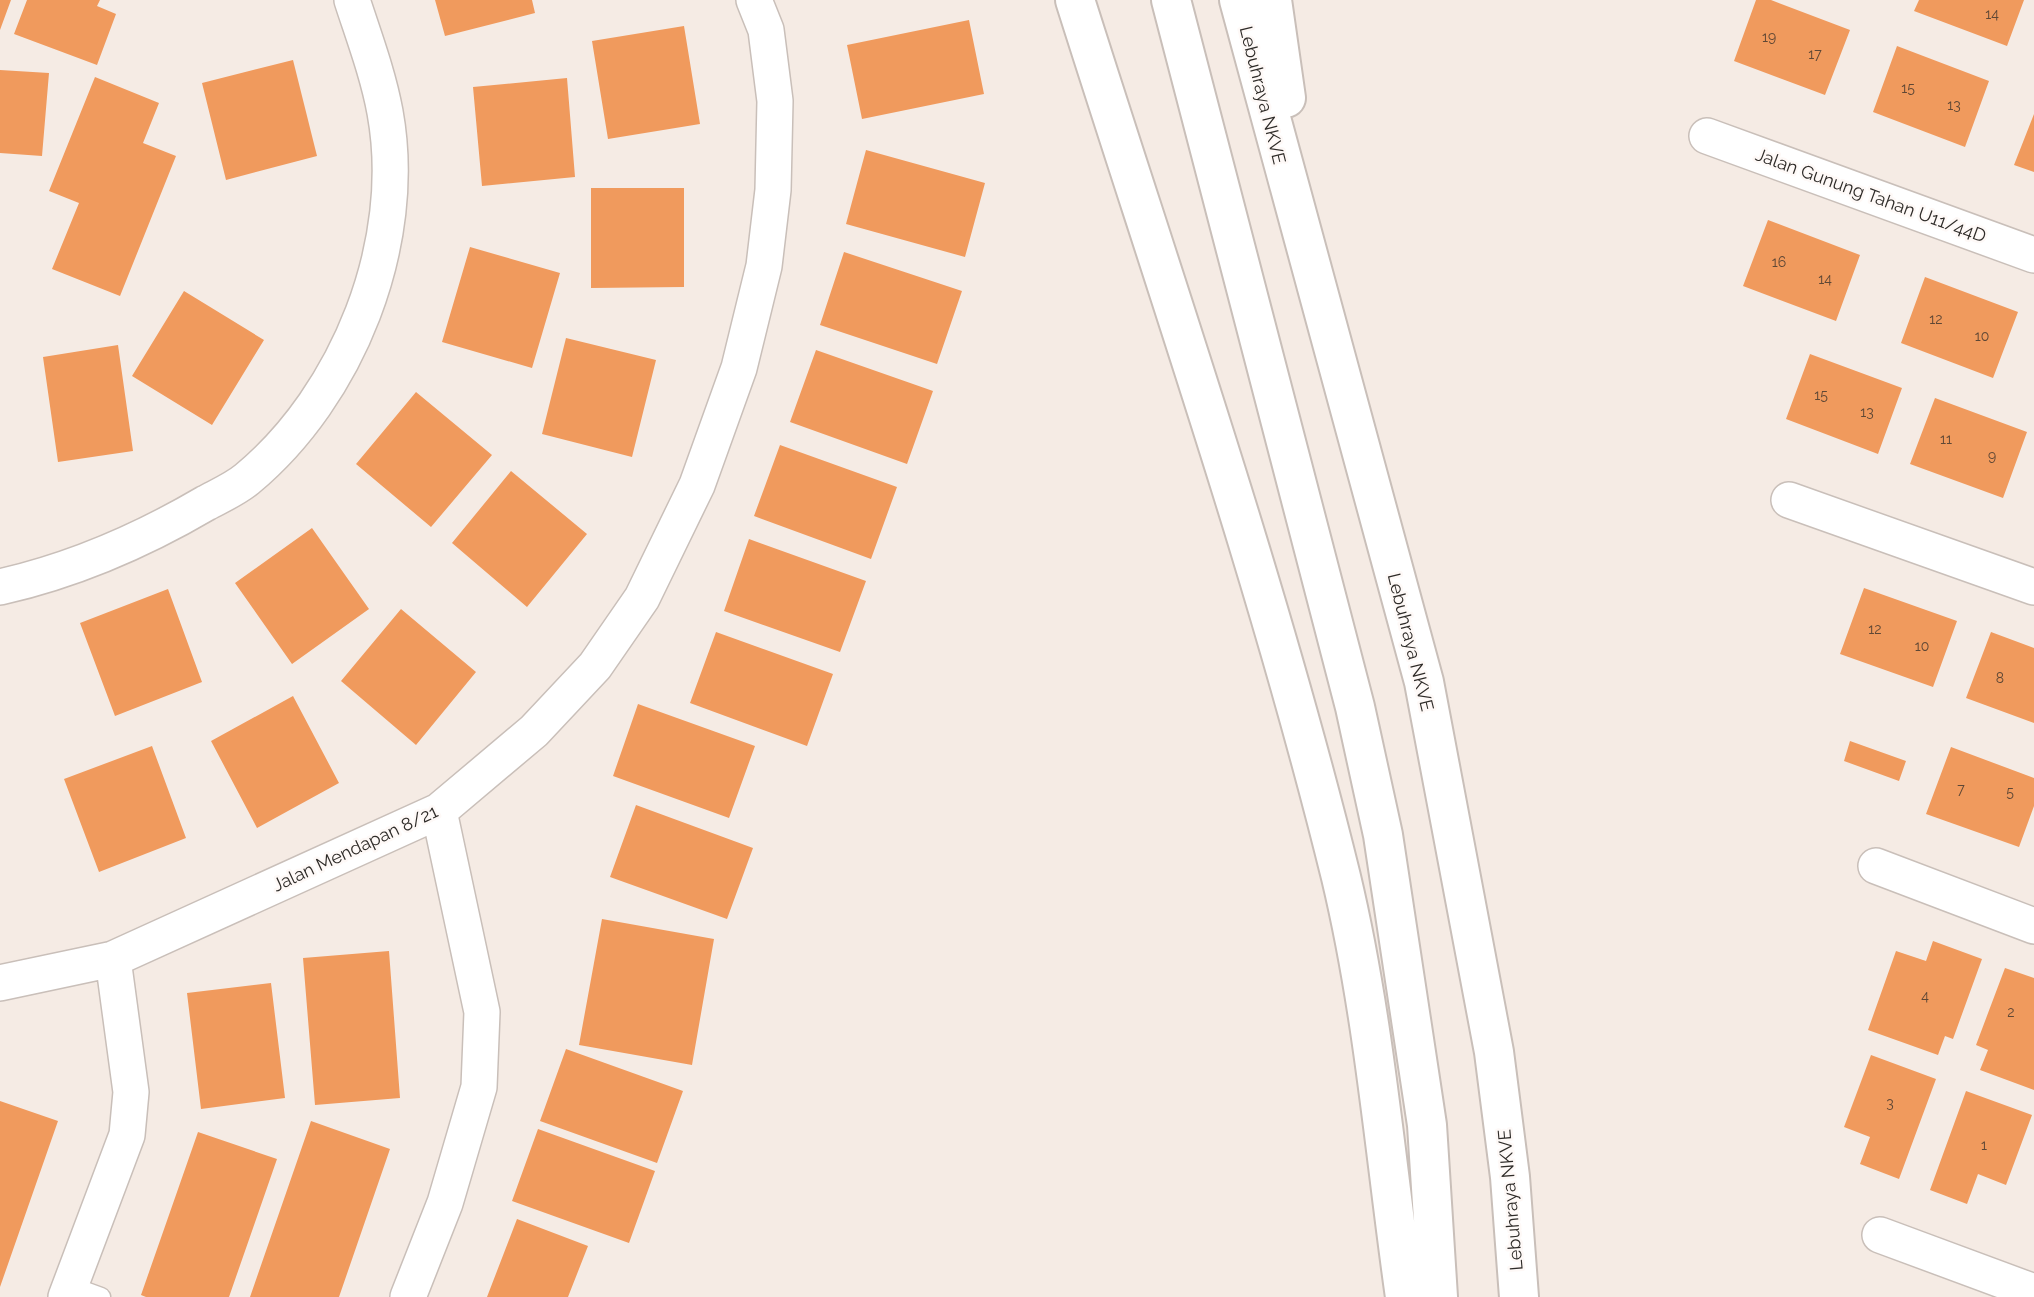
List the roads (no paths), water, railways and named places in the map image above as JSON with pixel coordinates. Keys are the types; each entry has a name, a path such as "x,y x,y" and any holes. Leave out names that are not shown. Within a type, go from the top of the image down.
{"highway":[{"path":"1075,0 1263,592 1341,880 1380,1081 1405,1297"},
{"path":"1171,0 1355,707 1384,835 1427,1125 1438,1297"},
{"name":"Lebuhraya NKVE","path":"1239,0 1429,708 1493,1052 1510,1177 1519,1297"},
{"path":"1272,0 1310,268"}],"street":[{"path":"0,587 106,553 177,521 246,480 301,426 340,367 380,257 389,165 385,112 352,0"},
{"name":"Jalan Mendapan 8/21","path":"0,983 113,958 439,811 534,731 595,666 642,598 697,485 739,368 764,266 773,190 775,102 766,30 754,0"},
{"name":"Jalan Gunung Tahan U11/44D","path":"1707,136 2034,255"},
{"path":"1789,500 2034,587"},
{"path":"408,1297 445,1203 480,1087 482,1012 439,811"},
{"path":"1876,866 2034,926"},
{"path":"79,1293 127,1135 131,1092 113,958"},
{"path":"1880,1235 2029,1279"}]}
